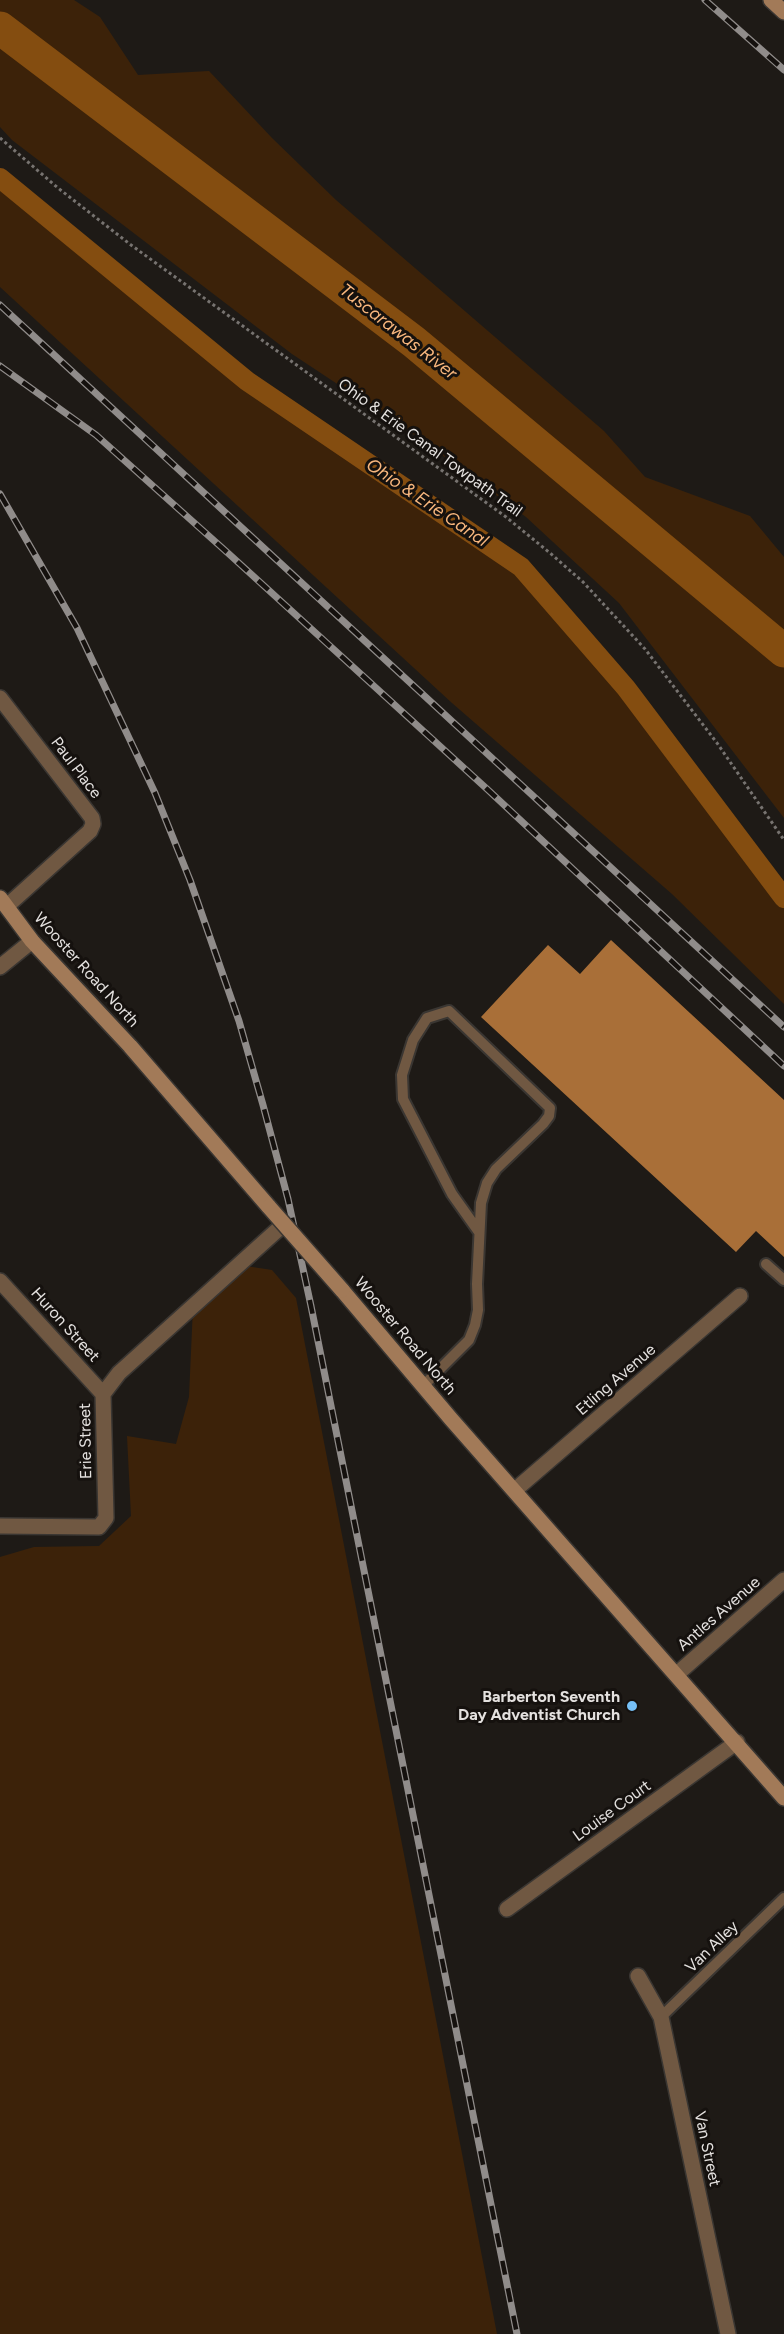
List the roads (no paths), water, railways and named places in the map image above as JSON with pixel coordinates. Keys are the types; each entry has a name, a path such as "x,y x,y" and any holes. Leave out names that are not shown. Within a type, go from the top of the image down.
{"main road":[{"path":"771,0 784,12"},
{"name":"Wooster Road North","path":"4,902 33,941 130,1046 269,1208 279,1229 342,1290 784,1798"}],"street":[{"name":"Paul Place","path":"0,698 92,818 93,824 90,831 4,902"},
{"path":"0,967 33,941"},
{"name":"Erie Street","path":"0,1526 99,1527 106,1518 103,1394 119,1373 279,1229"},
{"name":"Huron Street","path":"0,1281 103,1394"},
{"name":"Etling Avenue","path":"515,1490 740,1296"},
{"name":"Antles Avenue","path":"677,1674 784,1580"},
{"name":"Louise Court","path":"507,1909 737,1742"},
{"name":"Van Street","path":"639,1976 661,2017 728,2334"}],"lane":[{"path":"424,1385 469,1340 475,1325 478,1310 481,1203 487,1183 495,1169 543,1124 549,1116 550,1108 449,1011 427,1018 413,1040 402,1075 403,1099 452,1194 479,1232"},
{"path":"766,1264 784,1280"},
{"name":"Van Alley","path":"661,2017 784,1898"}],"waterway":[{"name":"Tuscarawas River","path":"0,28 414,342 784,651"},
{"name":"Ohio & Erie Canal","path":"0,178 247,381 521,567 626,688 784,898"}],"railway":[{"path":"705,0 784,70"},
{"path":"0,305 784,1027"},
{"path":"0,366 96,435 487,789 784,1066"},
{"path":"0,494 77,628 155,793 190,880 239,1021 263,1105 288,1199 311,1306 517,2334"}],"place":[{"name":"Barberton Seventh Day Adventist Church","path":"632,1706"}]}
